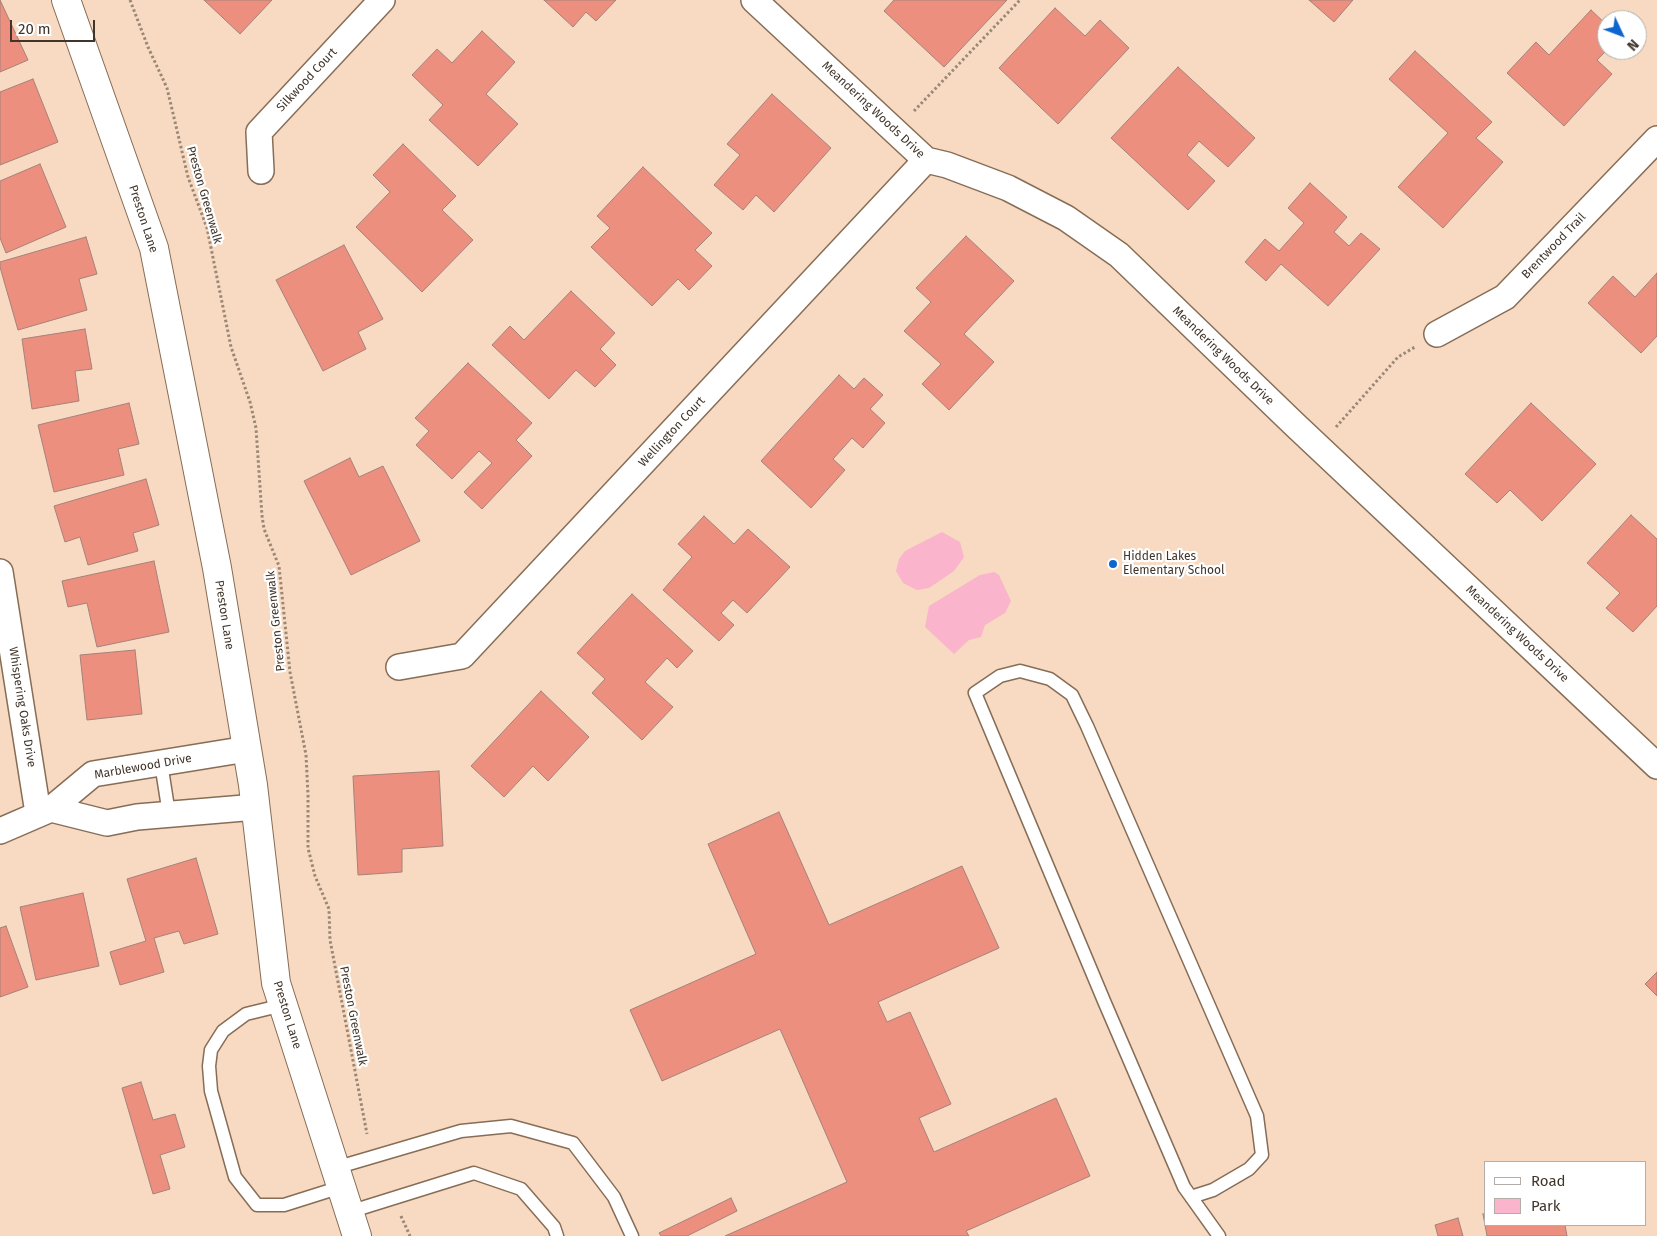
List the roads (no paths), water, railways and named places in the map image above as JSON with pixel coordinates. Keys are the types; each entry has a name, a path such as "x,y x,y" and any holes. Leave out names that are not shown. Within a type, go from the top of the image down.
{"street":[{"name":"Preston Lane","path":"66,0 154,248 216,568 247,749 256,807 276,983 346,1201"},
{"name":"Silkwood Court","path":"261,171 260,132 382,0"},
{"name":"Meandering Woods Drive","path":"754,0 926,160 947,164 1008,188 1066,218 1119,255 1318,447 1657,766"},
{"name":"Brentwood Trail","path":"1437,334 1505,297 1657,139"},
{"name":"Wellington Court","path":"399,667 462,656 926,160"},
{"name":"Whispering Oaks Drive","path":"0,572 45,811"},
{"name":"Marblewood Drive","path":"0,831 45,811 93,774 247,749"},
{"path":"45,811 106,823 137,817 256,807"}],"lane":[{"path":"1191,1197 1213,1190 1249,1169 1262,1156 1257,1116 1072,695 1050,678 1020,671 1000,676 975,693 1184,1187 1191,1197 1219,1236"},
{"path":"161,763 169,814"},
{"path":"283,1005 246,1014 223,1031 211,1050 209,1066 211,1091 235,1177 257,1205 284,1206 346,1201 474,1173 520,1189 554,1227 557,1236"},
{"path":"346,1201 461,1131 511,1126 573,1143 614,1196 632,1236"}],"place":[{"name":"Hidden Lakes Elementary School","path":"1113,564"}]}
